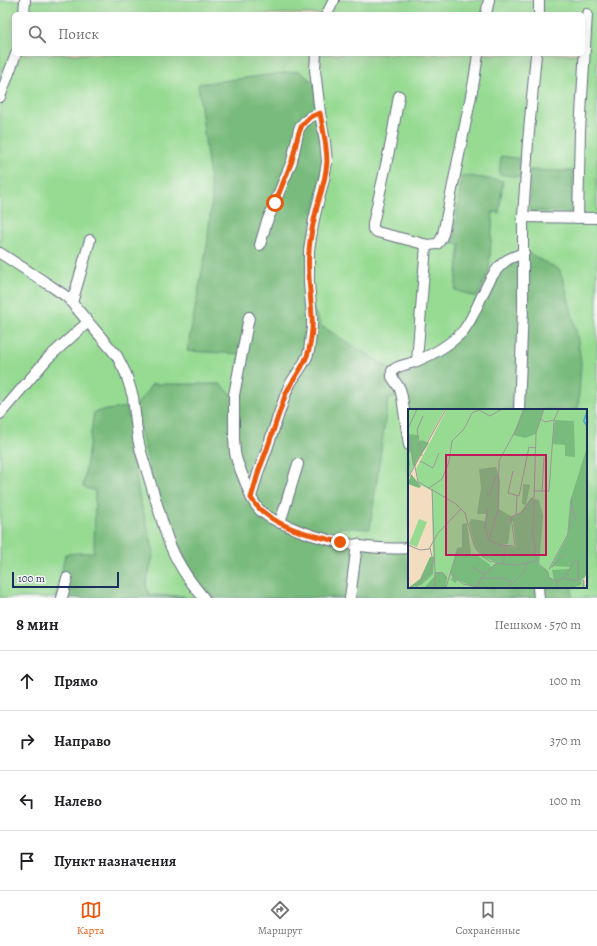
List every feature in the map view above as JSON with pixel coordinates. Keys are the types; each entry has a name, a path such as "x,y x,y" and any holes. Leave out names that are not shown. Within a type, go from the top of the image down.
{"street":[{"path":"24,12 25,0"},
{"path":"328,12 334,0"},
{"path":"486,12 489,0"},
{"path":"538,12 539,0"},
{"path":"585,47 587,14"},
{"path":"0,97 15,56"},
{"path":"251,498 259,470 286,393 290,384 305,362 309,351 312,317 309,282 309,250 314,219 327,162 315,70 316,56"},
{"path":"399,96 391,142 372,224 374,231 377,232 426,244 437,244 442,239 478,56"},
{"path":"519,409 523,308 523,217 536,56"},
{"path":"578,218 580,131 584,56"},
{"path":"260,245 266,224 292,161 300,129 304,122 310,117 320,113"},
{"path":"523,217 597,218"},
{"path":"72,302 90,240"},
{"path":"417,361 426,244"},
{"path":"0,253 61,292 72,302 115,352 126,374 133,397 140,452 167,537 175,557 181,567 195,588 204,598"},
{"path":"408,438 402,397 400,389 393,379 392,371 396,367 417,361 439,350 456,338 476,312 490,280 497,269 508,259 524,253"},
{"path":"249,316 234,395 234,438 236,453 251,498 263,513 280,523 321,538 394,549 408,548"},
{"path":"0,414 48,358 88,322"},
{"path":"280,523 298,464"},
{"path":"350,598 357,544"},
{"path":"62,598 67,578"},
{"path":"538,588 539,598"}],"green space":[{"path":"0,0 597,0 597,598 0,598"},
{"path":"299,71 314,83 326,152 315,210 309,297 320,325 395,372 439,351 456,335 494,270 523,249 542,261 559,269 565,285 577,334 581,363 578,409 408,409 408,441 403,395 388,400 370,529 340,527 330,541 408,550 408,588 572,588 572,598 206,598 173,549 160,511 135,408 152,384 221,384 234,397 240,354 187,351 207,245 212,197 198,84"},
{"path":"501,156 522,159 520,177 499,174"},
{"path":"530,170 573,171 573,212 530,211"},
{"path":"462,175 503,181 499,213 493,212 489,272 476,297 455,290 460,244 453,244"},
{"path":"127,407 139,496 154,552 146,585 150,595 183,596 186,598 57,598 65,554 94,552 95,491 83,487 94,412"}],"route":[{"path":"275,203 292,161 302,125 310,117 320,113 327,162 314,219 308,260 312,317 309,351 305,362 290,384 286,393 254,482 251,498 263,513 275,520 300,531 340,542"}]}
